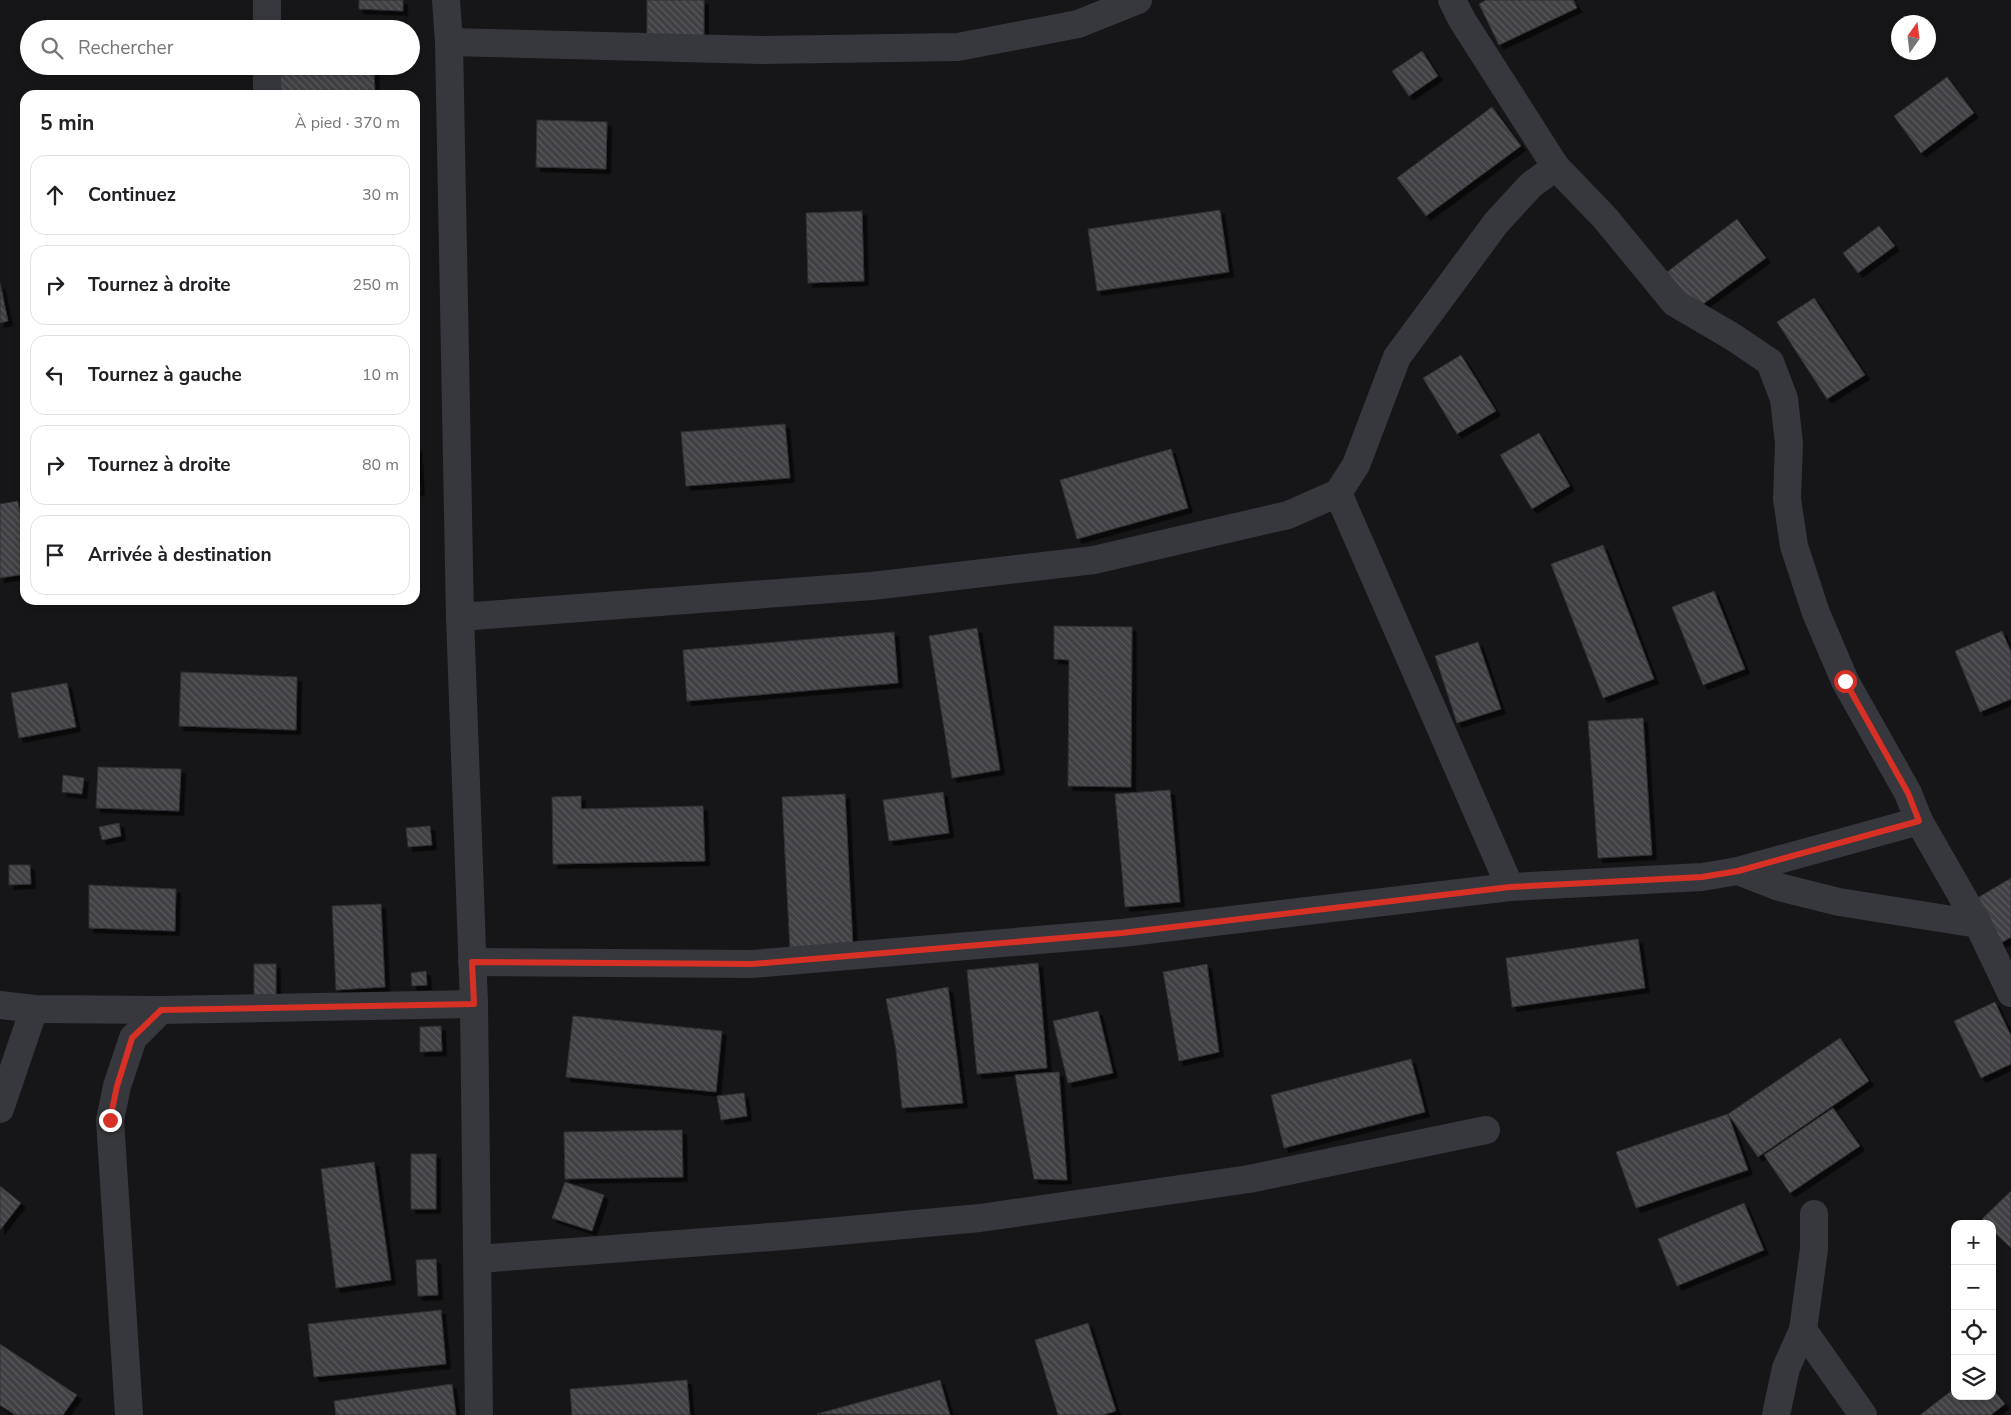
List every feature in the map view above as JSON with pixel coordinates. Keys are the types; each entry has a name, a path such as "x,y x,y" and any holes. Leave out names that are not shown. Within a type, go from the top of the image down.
{"street":[{"path":"267,0 267,20"},
{"path":"446,0 449,42 460,618 474,1004 479,1415"},
{"path":"449,42 762,50 958,47 1078,24 1138,0"},
{"path":"1452,0 1462,20 1556,167 1605,218 1675,303 1733,337 1770,362 1784,399 1788,443 1787,499 1794,546 1816,613 1845,681 1908,793 1919,821 1978,924 2011,993"},
{"path":"267,75 267,90"},
{"path":"460,618 872,586 1094,560 1288,515 1338,493 1356,465 1397,357 1496,222 1531,185 1556,167"},
{"path":"1338,493 1510,887"},
{"path":"472,962 752,964 1122,933 1510,887 1702,877 1738,871 1919,821"},
{"path":"1738,871 1779,887 1839,902 1978,924"},
{"path":"0,1004 34,1009 161,1010 474,1004"},
{"path":"0,1109 34,1009"},
{"path":"129,1415 110,1120 117,1086 132,1038 161,1010"},
{"path":"478,1259 784,1236 980,1218 1249,1179 1486,1130"},
{"path":"1776,1415 1786,1368 1803,1330 1814,1248 1814,1214"},
{"path":"1803,1330 1863,1415"}],"building":[{"path":"359,0 403,0 403,11 359,9"},
{"path":"647,0 704,0 704,43 647,43"},
{"path":"1486,0 1573,0 1577,8 1499,45 1479,4"},
{"path":"1422,51 1438,76 1409,96 1392,71"},
{"path":"280,75 374,75 375,90 281,90"},
{"path":"1947,77 1974,113 1921,153 1894,116"},
{"path":"1492,107 1521,146 1426,216 1397,178"},
{"path":"537,120 607,122 606,169 536,167"},
{"path":"1220,210 1229,272 1097,291 1088,229"},
{"path":"862,211 864,281 808,283 806,213"},
{"path":"1737,219 1766,258 1695,310 1667,272"},
{"path":"1879,226 1895,246 1858,273 1843,253"},
{"path":"0,283 8,321 0,323"},
{"path":"1814,298 1865,375 1827,399 1777,322"},
{"path":"1461,355 1496,411 1457,434 1423,378"},
{"path":"785,424 790,478 686,486 681,432"},
{"path":"1539,433 1570,486 1532,509 1500,455"},
{"path":"1171,449 1188,508 1077,539 1060,480"},
{"path":"18,501 20,512 20,575 0,578 0,504"},
{"path":"1603,545 1654,679 1603,698 1551,564"},
{"path":"1714,591 1745,669 1703,685 1672,607"},
{"path":"1054,626 1132,627 1131,787 1068,786 1069,660 1054,659"},
{"path":"977,628 1000,770 952,778 929,636"},
{"path":"2002,631 2011,652 2011,699 1980,712 1955,651"},
{"path":"894,632 898,683 687,701 683,650"},
{"path":"1478,642 1501,709 1457,723 1435,656"},
{"path":"181,672 297,677 296,730 179,726"},
{"path":"67,683 76,727 19,738 11,693"},
{"path":"1643,718 1652,855 1598,858 1588,721"},
{"path":"98,767 181,769 179,811 96,808"},
{"path":"63,775 84,778 82,794 62,792"},
{"path":"1170,790 1180,902 1125,907 1115,794"},
{"path":"943,792 949,833 889,841 883,800"},
{"path":"845,794 853,946 790,950 782,797"},
{"path":"581,796 581,809 703,806 705,861 553,864 552,797"},
{"path":"119,823 121,836 102,840 99,827"},
{"path":"430,826 432,845 408,847 406,828"},
{"path":"9,865 30,865 31,884 9,885"},
{"path":"2011,878 2011,937 2001,943 1974,900"},
{"path":"89,885 176,889 175,931 89,928"},
{"path":"381,904 385,987 336,990 332,906"},
{"path":"1638,939 1645,988 1512,1007 1506,958"},
{"path":"1038,963 1047,1068 977,1074 967,970"},
{"path":"254,964 276,964 276,998 254,998"},
{"path":"1207,964 1219,1052 1179,1061 1163,972"},
{"path":"426,971 427,985 412,986 411,973"},
{"path":"948,987 963,1103 902,1108 896,1050 886,999"},
{"path":"1995,1002 2011,1036 2011,1064 1981,1078 1954,1021"},
{"path":"1098,1011 1113,1073 1068,1083 1053,1021"},
{"path":"573,1016 722,1031 716,1092 566,1077"},
{"path":"441,1026 442,1051 420,1052 420,1027"},
{"path":"1840,1038 1869,1081 1758,1157 1728,1114"},
{"path":"1411,1059 1425,1112 1284,1148 1271,1095"},
{"path":"1059,1072 1067,1180 1034,1179 1015,1075"},
{"path":"744,1093 747,1116 721,1120 717,1096"},
{"path":"1833,1108 1860,1146 1790,1193 1764,1155"},
{"path":"1728,1114 1748,1170 1636,1208 1616,1152"},
{"path":"682,1130 683,1177 565,1179 564,1132"},
{"path":"411,1154 436,1154 436,1209 411,1209"},
{"path":"374,1162 391,1280 336,1288 321,1169"},
{"path":"565,1182 604,1195 592,1231 552,1218"},
{"path":"0,1186 21,1203 0,1230"},
{"path":"2011,1191 2011,1248 1996,1234 1996,1220 1982,1219"},
{"path":"1744,1203 1764,1250 1677,1286 1658,1239"},
{"path":"436,1259 438,1295 418,1296 416,1260"},
{"path":"441,1310 446,1364 314,1377 308,1324"},
{"path":"1088,1323 1116,1411 1103,1415 1058,1415 1035,1340"},
{"path":"0,1344 77,1395 63,1415 15,1415 0,1405"},
{"path":"687,1380 690,1415 572,1415 570,1389"},
{"path":"940,1380 950,1415 817,1414"},
{"path":"452,1384 456,1415 336,1415 334,1401"},
{"path":"1951,1391 1951,1400 1996,1400 1996,1393 2005,1404 1991,1415 1920,1415"}],"route":[{"path":"110,1120 117,1086 132,1038 161,1010 474,1004 472,962 752,964 1122,933 1510,887 1702,877 1738,871 1919,821 1908,793 1845,681"}]}
